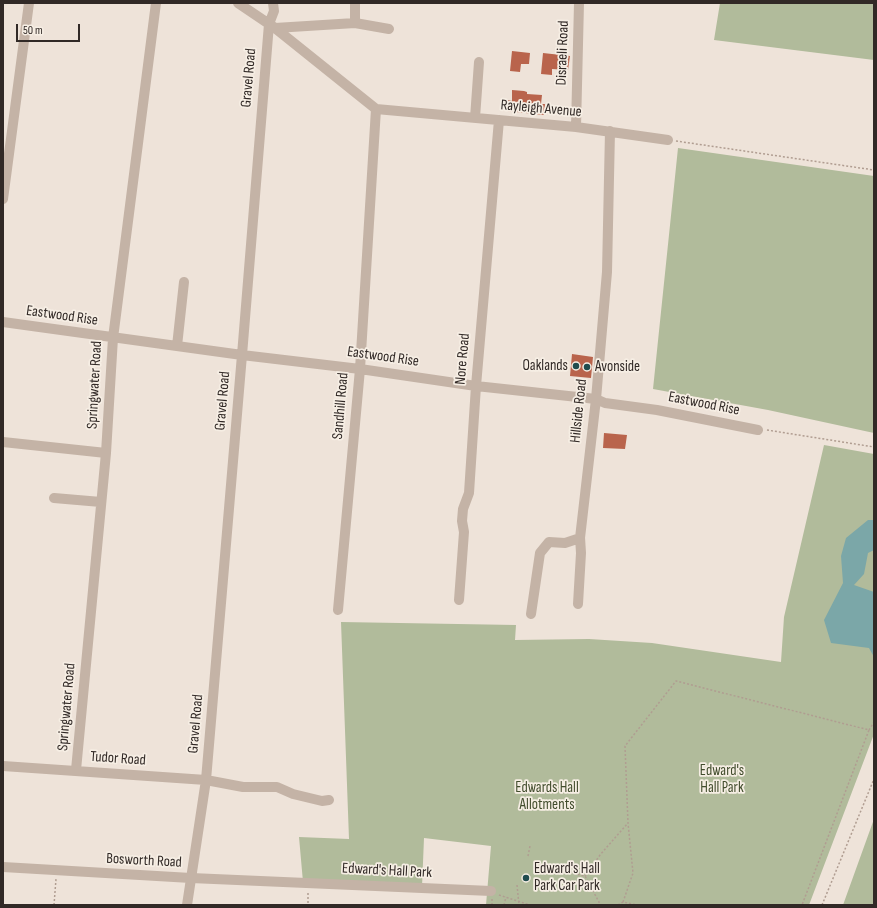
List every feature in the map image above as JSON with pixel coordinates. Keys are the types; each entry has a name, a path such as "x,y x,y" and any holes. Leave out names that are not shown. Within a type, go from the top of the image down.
{"street":[{"path":"3,199 29,3"},
{"name":"Springwater Road","path":"76,770 106,453 113,338 156,3"},
{"path":"238,3 272,26 376,109"},
{"name":"Gravel Road","path":"187,905 206,780 242,355 274,11 273,3"},
{"path":"355,3 355,23"},
{"name":"Disraeli Road","path":"576,127 580,3"},
{"path":"272,26 355,23 389,29"},
{"path":"475,118 479,62"},
{"name":"Rayleigh Avenue","path":"376,109 576,127 668,140"},
{"name":"Sandhill Road","path":"338,610 360,369 376,109"},
{"name":"Nore Road","path":"459,600 464,532 462,521 463,508 469,493 476,386 499,120"},
{"name":"Hillside Road","path":"578,604 581,553 580,537 596,399 607,272 610,131"},
{"path":"177,346 184,282"},
{"name":"Eastwood Rise","path":"3,322 242,355 360,369 476,386 596,399 605,403 658,410 758,430"},
{"path":"3,442 106,453"},
{"path":"54,498 101,502"},
{"path":"531,614 540,553 549,542 565,543 580,537"},
{"name":"Tudor Road","path":"3,766 206,780 237,787 254,788 274,786 293,794 308,798 322,801 329,800"},
{"name":"Bosworth Road","path":"3,867 191,878 283,881"},
{"name":"Edward's Hall Park","path":"283,881 491,891"}],"path":[{"path":"668,140 874,170"},
{"path":"758,430 769,430 874,447"},
{"path":"618,905 623,902 633,873 628,823 625,746 676,681 870,730"},
{"path":"802,905 874,722"},
{"path":"822,905 874,779"},
{"path":"585,876 600,855 628,823"},
{"path":"528,856 530,846"},
{"path":"54,905 56,871"},
{"path":"562,871 585,876 599,902 599,905"},
{"path":"307,882 308,905"},
{"path":"517,885 519,905"},
{"path":"491,891 506,898 530,905"},
{"path":"504,905 506,898"},
{"path":"623,902 637,905"}],"green space":[{"path":"720,3 874,3 874,60 714,40"},
{"path":"678,148 874,176 874,433 768,410 653,389"},
{"name":"Edwards Hall Allotments","path":"824,445 874,454 874,734 809,905 486,905 491,846 424,838 422,887 303,882 299,837 349,839 341,622 516,625 515,640 589,639 652,643 781,662 784,617"},
{"path":"874,819 874,905 843,905"}],"water":[{"path":"868,520 874,520 874,550 868,553 864,574 854,585 874,592 874,657 869,648 831,643 824,620 843,583 841,556 846,538"}],"building":[{"path":"512,51 530,53 529,64 521,64 520,72 510,71"},
{"path":"543,53 570,56 568,70 552,69 552,75 541,74"},
{"path":"512,90 524,91 527,92 527,94 542,95 541,104 545,104 544,115 507,111 508,100 512,101"},
{"path":"572,354 593,357 591,378 570,376"},
{"path":"604,433 627,435 625,449 603,448"}],"place":[{"name":"Oaklands","path":"576,366"},
{"name":"Avonside","path":"587,367"},
{"name":"Edward's Hall Park Car Park","path":"526,878"}]}
